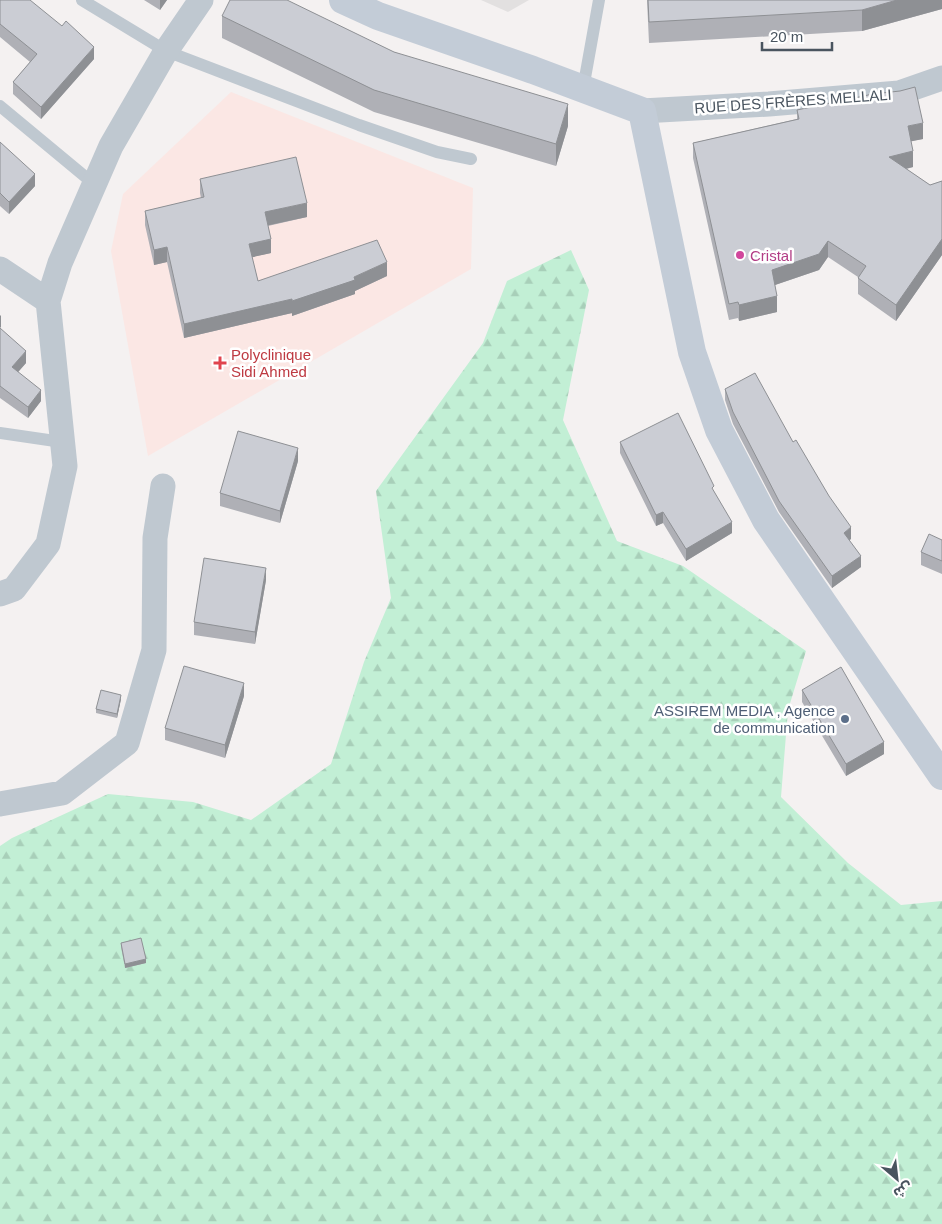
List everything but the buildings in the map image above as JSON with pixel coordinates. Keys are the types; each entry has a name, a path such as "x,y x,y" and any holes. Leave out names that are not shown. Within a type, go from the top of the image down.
{"street":[{"path":"0,594 14,589 48,544 65,466 48,301 60,263 111,146 166,51 201,0"},
{"path":"343,0 378,16 642,111 692,352 719,430 766,520 941,773"},
{"name":"RUE DES FRÈRES MELLALI","path":"642,111 769,104 898,93 942,78"},
{"path":"0,269 48,301"},
{"path":"0,804 62,794 127,743 154,650 155,538 163,486"}],"lane":[{"path":"82,0 166,51 359,125 428,149 471,159"},
{"path":"583,89 599,0"},
{"path":"0,106 94,184"},
{"path":"0,433 62,442"}],"shaded area":[{"path":"481,0 529,0 508,12"},
{"name":"Polyclinique Sidi Ahmed","path":"231,92 473,188 471,269 148,456 111,251 123,194"}],"green space":[{"path":"571,250 589,290 563,420 617,541 683,566 806,651 788,710 781,797 848,863 901,905 942,901 942,1224 0,1224 0,846 12,838 108,794 193,802 251,820 331,764 364,662 391,598 376,491 483,343 507,281"}],"place":[{"name":"Cristal","path":"740,255"},
{"name":"Polyclinique Sidi Ahmed","path":"220,363"},
{"name":"ASSIREM MEDIA , Agence de communication","path":"845,719"}]}
